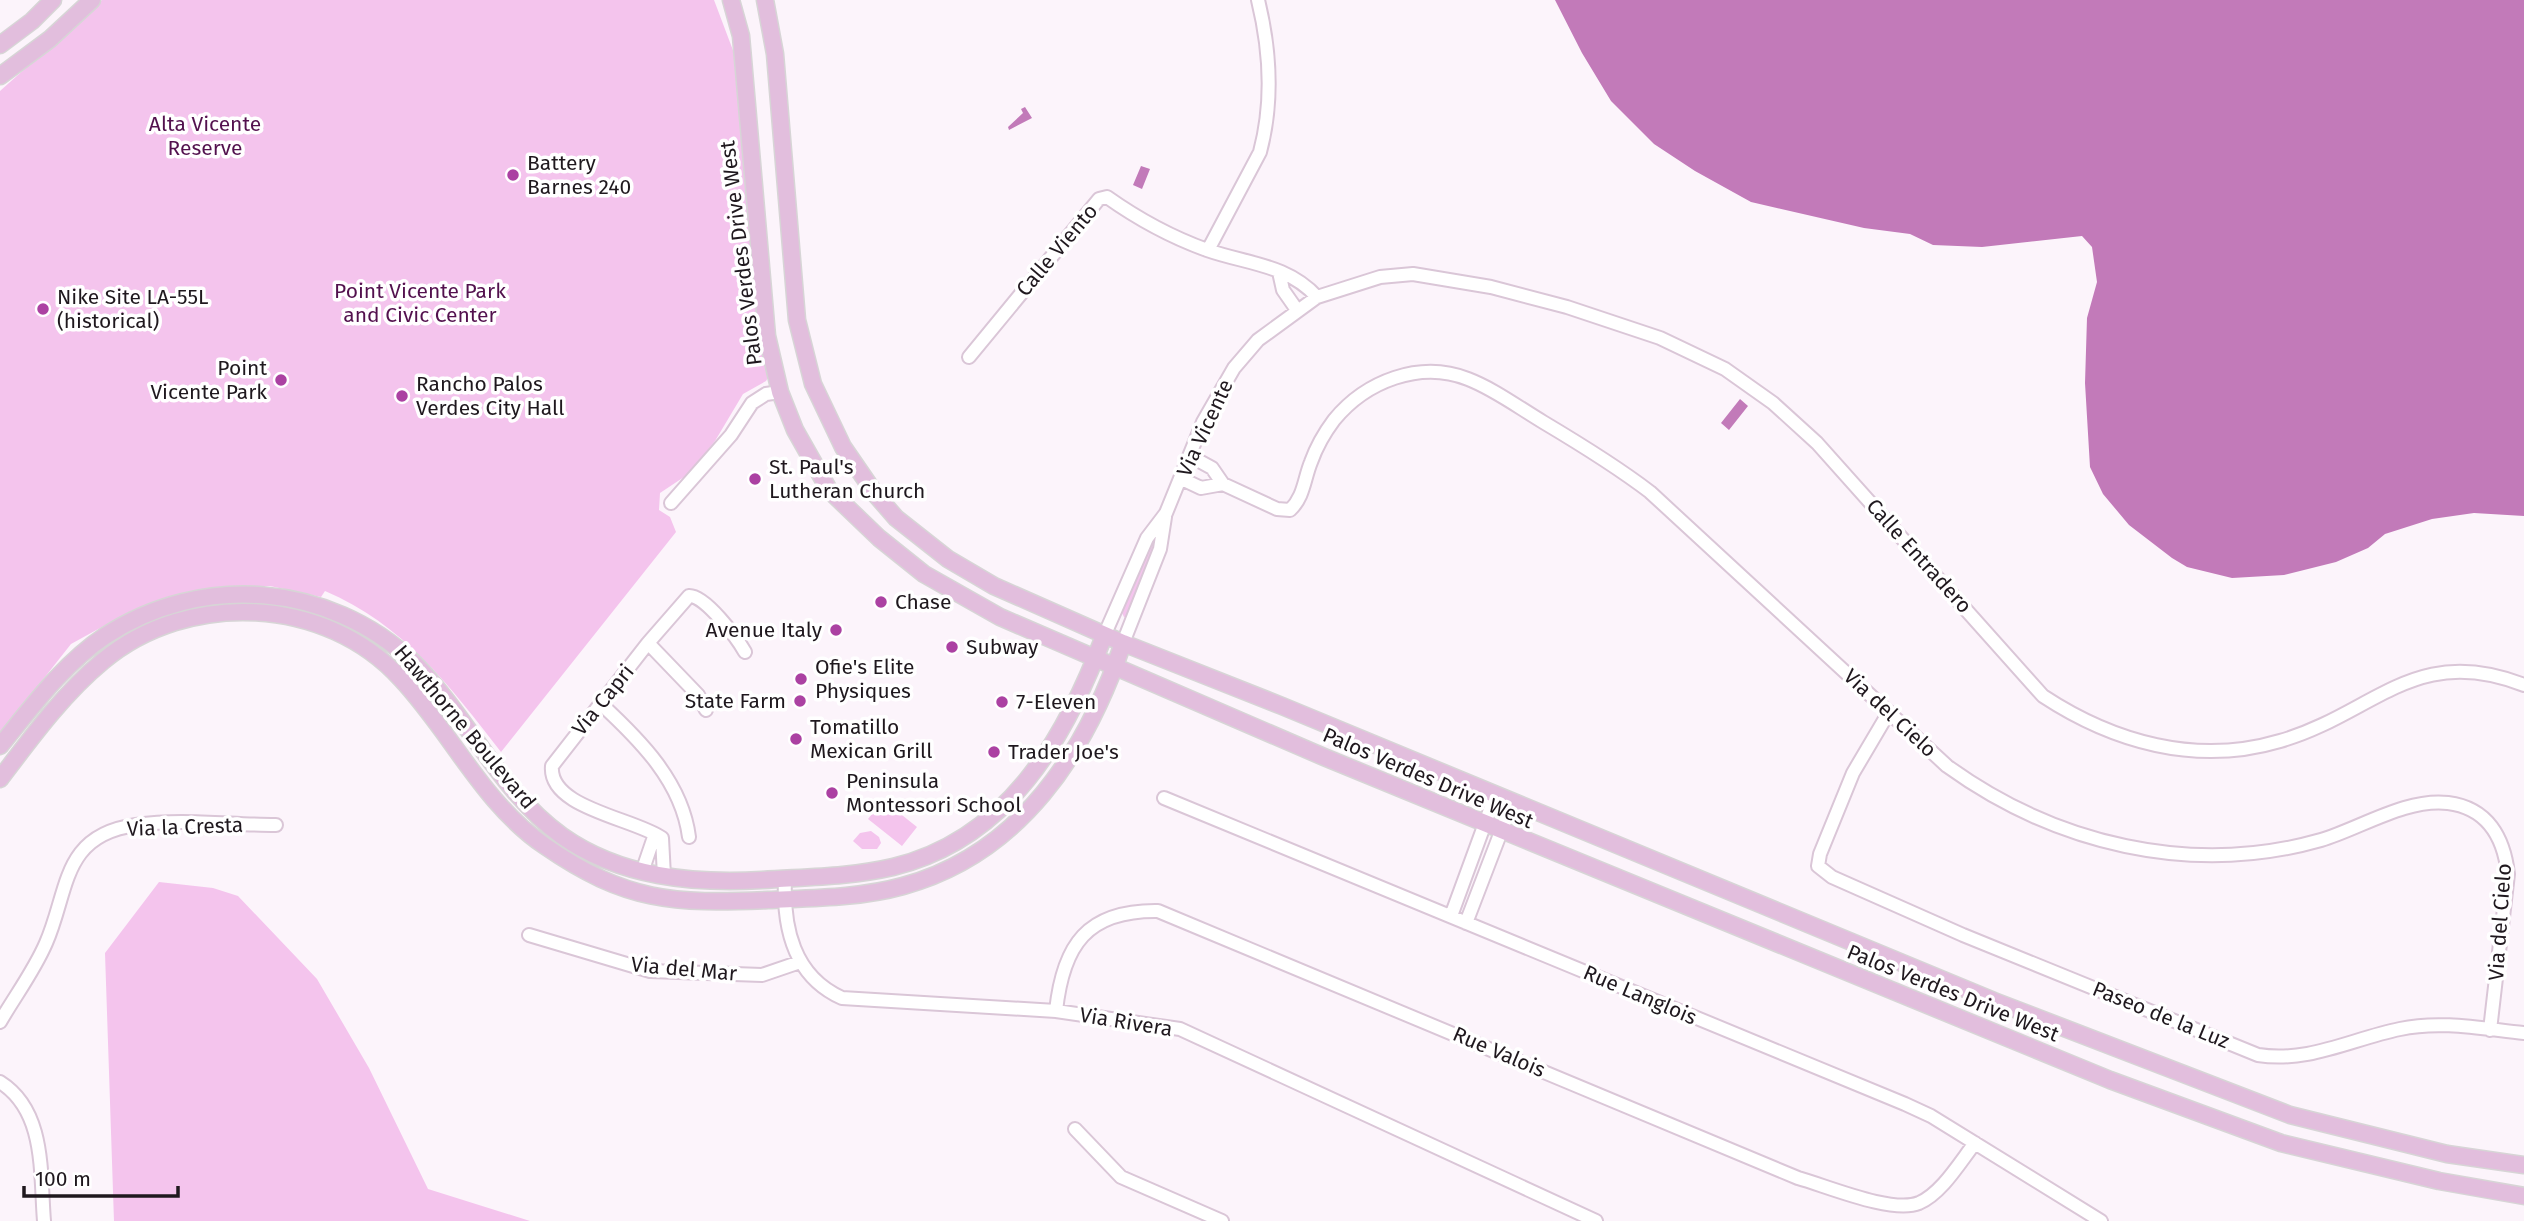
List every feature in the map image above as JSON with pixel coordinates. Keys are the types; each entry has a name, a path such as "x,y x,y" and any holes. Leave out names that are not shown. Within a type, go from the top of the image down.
{"main road":[{"path":"0,45 32,21 53,0"},
{"path":"0,76 50,39 92,0"},
{"name":"Palos Verdes Drive West","path":"731,0 741,36 767,336 780,392 795,430 829,490 880,538 924,574 955,594 1096,659 1501,832 2110,1080 2281,1143 2439,1181 2524,1196"},
{"name":"Palos Verdes Drive West","path":"765,0 775,54 797,320 813,384 826,417 876,495 897,518 938,552 994,586 1104,636 1282,706 1994,1001 2290,1115 2447,1154 2524,1165"},
{"name":"Hawthorne Boulevard","path":"0,747 37,700 82,654 134,619 170,604 206,595 278,596 339,613 391,643 431,683 511,791 563,837 595,854 655,870 720,882 848,875 895,866 957,841 992,816 1031,778 1063,727 1096,659 1104,636"},
{"name":"Hawthorne Boulevard","path":"0,779 54,710 103,660 159,627 224,612 255,611 289,616 327,627 383,660 425,706 491,796 514,820 542,845 600,879 665,900 700,903 784,900 892,889 945,871 976,854 1009,831 1036,805 1078,748 1115,667 1123,643"},
{"path":"892,889 903,877 950,857 956,849 957,841"},
{"path":"600,879 621,883 655,870"},
{"path":"2281,1143 2290,1115"}],"street":[{"path":"1208,250 1260,152 1264,135 1269,95 1258,0"},
{"name":"Calle Viento","path":"969,357 1099,198 1107,197 1142,220 1208,250 1260,263 1302,280 1317,297"},
{"path":"1279,272 1283,290 1297,310"},
{"name":"Calle Entradero","path":"1317,297 1380,277 1413,274 1440,276 1491,286 1601,318 1660,338 1725,369 1773,403 1817,443 2043,695 2090,724 2136,742 2183,750 2221,750 2280,741 2408,681 2436,674 2468,670 2496,675 2524,685"},
{"name":"Via Vicente","path":"1104,636 1147,538 1166,513 1182,479 1217,394 1234,368 1258,340 1317,297"},
{"name":"Via del Cielo","path":"1191,456 1212,468 1223,484 1277,509 1290,510 1299,502 1311,460 1328,430 1360,395 1395,377 1429,371 1447,372 1468,379 1612,463 1650,492 1947,766 1980,789 2049,824 2122,847 2174,854 2231,855 2322,839 2430,804 2457,805 2473,811 2495,828 2506,856 2508,874 2490,1030"},
{"path":"671,503 731,435 752,403 766,394 780,392"},
{"name":"Via del Cielo","path":"1182,479 1201,488 1223,484"},
{"name":"Via Vicente","path":"1123,643 1160,550 1166,513"},
{"name":"Via Capri","path":"655,834 571,799 554,785 552,766 648,643 689,596 696,596 739,640 745,652"},
{"path":"648,643 698,695 706,710"},
{"path":"601,704 635,735 658,763 687,821 689,837"},
{"name":"Paseo de la Luz","path":"1889,712 1853,773 1820,854 1818,866 1832,877 1952,931 2258,1055 2276,1058 2312,1055 2401,1029 2424,1026 2524,1033"},
{"path":"1451,916 1495,796"},
{"name":"Rue Langlois","path":"1164,798 1905,1104 1975,1143 2101,1221"},
{"path":"1466,923 1512,803"},
{"name":"Via la Cresta","path":"0,1022 45,946 67,873 94,841 118,829 136,824 276,825"},
{"path":"655,834 664,845 655,870"},
{"path":"655,834 655,870"},
{"name":"Via Rivera","path":"785,879 784,900 789,937 800,962 827,992 842,998 1056,1012 1180,1029 1596,1221"},
{"name":"Rue Valois","path":"1056,1012 1065,963 1085,934 1112,917 1131,911 1158,911 1798,1178 1899,1207 1920,1203 1931,1195 1975,1143"},
{"name":"Via del Mar","path":"529,935 650,971 762,975 800,962"},
{"path":"0,1082 24,1105 32,1120 38,1141 44,1221"},
{"path":"1075,1129 1121,1177 1222,1221"}],"green space":[{"name":"Point Vicente Park and Civic Center","path":"102,0 714,0 734,53 751,256 769,376 766,381 743,394 715,441 690,473 660,493 659,510 670,517 676,532 501,752 423,659 378,621 325,591 321,597 270,586 225,586 178,594 131,611 71,644 0,734 0,91"},
{"path":"1158,531 1161,531 1127,618 1124,617 1122,613"},
{"path":"883,800 917,827 902,846 868,819"},
{"path":"871,831 879,837 881,843 877,849 862,849 853,841 860,833"},
{"path":"159,882 213,888 238,896 317,979 369,1068 428,1189 530,1221 114,1221 105,953"}],"shaded area":[{"path":"1555,0 2524,0 2524,516 2474,513 2432,519 2385,534 2368,548 2336,562 2284,575 2232,578 2187,567 2129,525 2103,494 2090,467 2085,383 2087,318 2097,282 2092,247 2082,236 1982,247 1933,245 1910,234 1864,228 1751,202 1695,171 1654,144 1611,101"},
{"path":"1025,107 1032,118 1009,130 1008,127 1023,113 1021,109"},
{"path":"1141,166 1150,169 1142,189 1133,185"},
{"path":"1740,399 1748,406 1729,430 1721,423"}],"place":[{"name":"Battery Barnes 240","path":"513,175"},
{"name":"Nike Site LA-55L (historical)","path":"43,309"},
{"name":"Point Vicente Park","path":"281,380"},
{"name":"Rancho Palos Verdes City Hall","path":"402,396"},
{"name":"St. Paul's Lutheran Church","path":"755,479"},
{"name":"Chase","path":"881,602"},
{"name":"Avenue Italy","path":"836,630"},
{"name":"Subway","path":"952,647"},
{"name":"Ofie's Elite Physiques","path":"801,679"},
{"name":"State Farm","path":"800,701"},
{"name":"7-Eleven","path":"1002,702"},
{"name":"Tomatillo Mexican Grill","path":"796,739"},
{"name":"Trader Joe's","path":"994,752"},
{"name":"Peninsula Montessori School","path":"832,793"}],"park label":[{"name":"Alta Vicente Reserve","path":"205,136"}]}
